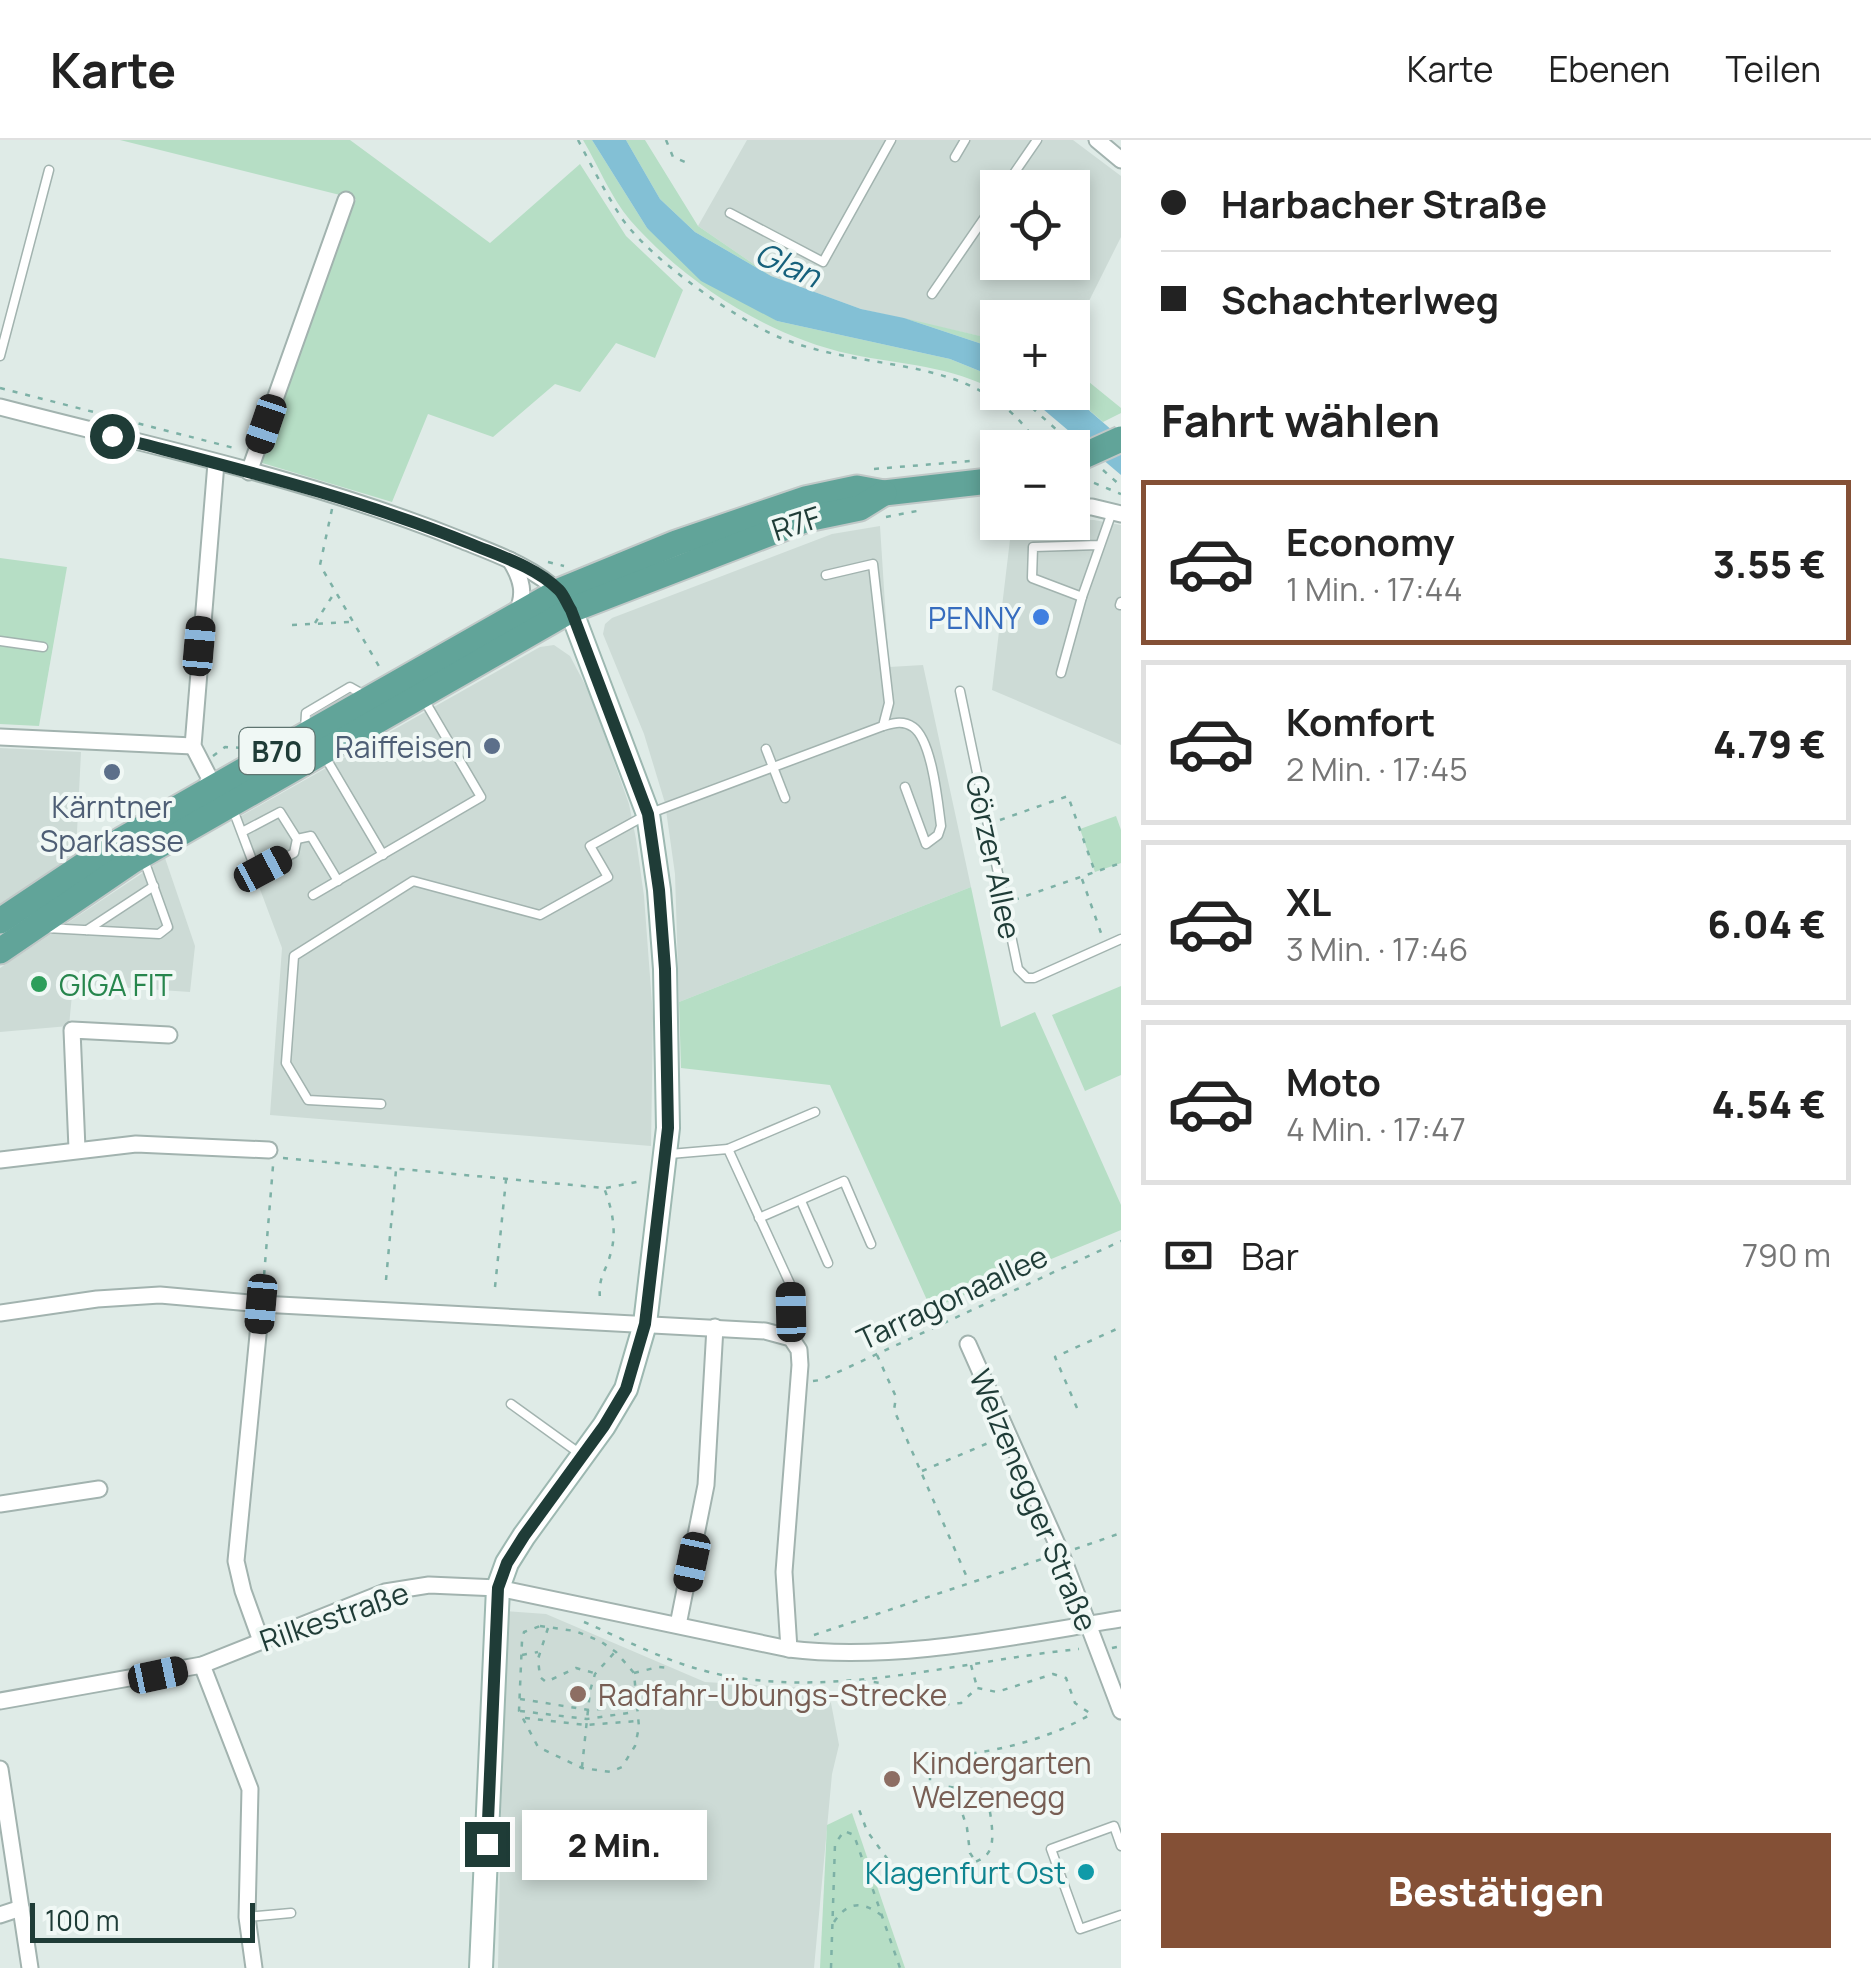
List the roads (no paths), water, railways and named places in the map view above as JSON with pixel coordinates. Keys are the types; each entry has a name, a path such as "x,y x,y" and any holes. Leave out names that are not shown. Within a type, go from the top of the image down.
{"main road":[{"path":"1090,454 1121,440"},
{"name":"B70","path":"0,921 39,913 142,856 193,807 231,803 313,743 378,688 516,614 807,519 860,508 884,493 980,482"},
{"name":"B70","path":"0,951 39,913 193,807 313,743 421,694 565,600"}],"street":[{"path":"1097,140 1121,160"},
{"path":"249,472 346,200"},
{"path":"0,407 335,496 412,520 510,560 565,600 648,814 665,969 668,1128 645,1324 626,1389 507,1563 498,1588 481,1968"},
{"path":"193,807 210,780 193,746 216,463"},
{"path":"1090,507 1117,513"},
{"path":"510,560 522,582 522,601 516,614"},
{"path":"0,737 193,746"},
{"path":"77,1149 72,1030 169,1034"},
{"path":"0,1160 77,1149 172,1144 268,1150"},
{"path":"0,1314 160,1295 765,1331 792,1338 799,1350 799,1382 784,1572 789,1646"},
{"path":"261,1304 236,1561 242,1591 261,1642"},
{"path":"678,1625 706,1486 715,1328"},
{"name":"Welzenegger Straße","path":"968,1344 1062,1553 1121,1712"},
{"path":"0,1504 100,1490"},
{"name":"Rilkestraße","path":"0,1701 202,1666 350,1605 406,1587 498,1588 822,1653 883,1651 1121,1619"},
{"path":"202,1666 250,1789 248,1917 254,1968"},
{"path":"0,1769 30,1968"},
{"path":"0,1914 21,1908"}],"lane":[{"path":"730,213 822,262 891,140"},
{"path":"955,156 965,140"},
{"path":"1016,170 1037,140"},
{"path":"0,356 49,170"},
{"path":"932,294 980,224"},
{"path":"1061,674 1099,545 1117,513"},
{"path":"1082,597 1032,578 1033,547 1099,545"},
{"path":"826,575 873,564 889,703 883,726"},
{"path":"0,641 43,647"},
{"name":"Görzer Allee","path":"960,691 1018,969 1027,978 1034,978 1121,939"},
{"path":"314,895 480,797 421,694"},
{"path":"380,1104 308,1100 286,1063 294,956 413,881 540,915 608,877 590,846 648,814 898,722 914,728 926,742 941,826 938,835 926,844 906,787"},
{"path":"313,743 383,854"},
{"path":"766,749 785,798"},
{"path":"231,803 255,868 263,869 294,853 297,839 280,812 242,832"},
{"path":"297,839 311,836 338,880"},
{"path":"39,913 87,930 158,934 168,926 142,856"},
{"path":"87,930 154,886"},
{"path":"665,1154 683,1156 728,1150 815,1112"},
{"path":"728,1150 791,1286 792,1338"},
{"path":"759,1218 844,1181 871,1244"},
{"path":"801,1200 828,1263"},
{"path":"511,1404 583,1456"},
{"path":"1121,1846 1114,1826 1052,1849 1080,1929 1121,1914"},
{"path":"248,1917 291,1913"}],"water":[{"path":"592,140 626,140 660,199 695,232 771,276 861,309 904,318 980,343 980,371 950,359 777,321 701,281 647,228"},
{"path":"1044,410 1089,410 1121,438 1121,475 1090,449 1090,430 1068,430"}],"place":[{"name":"PENNY","path":"1041,617"},
{"name":"Raiffeisen","path":"492,746"},
{"name":"Kärntner Sparkasse","path":"112,772"},
{"name":"GIGA FIT","path":"39,984"},
{"name":"Radfahr-Übungs-Strecke","path":"578,1694"},
{"name":"Kindergarten Welzenegg","path":"892,1779"},
{"name":"Klagenfurt Ost","path":"1086,1872"}],"water label":[{"name":"Glan","path":"788,264"}]}
